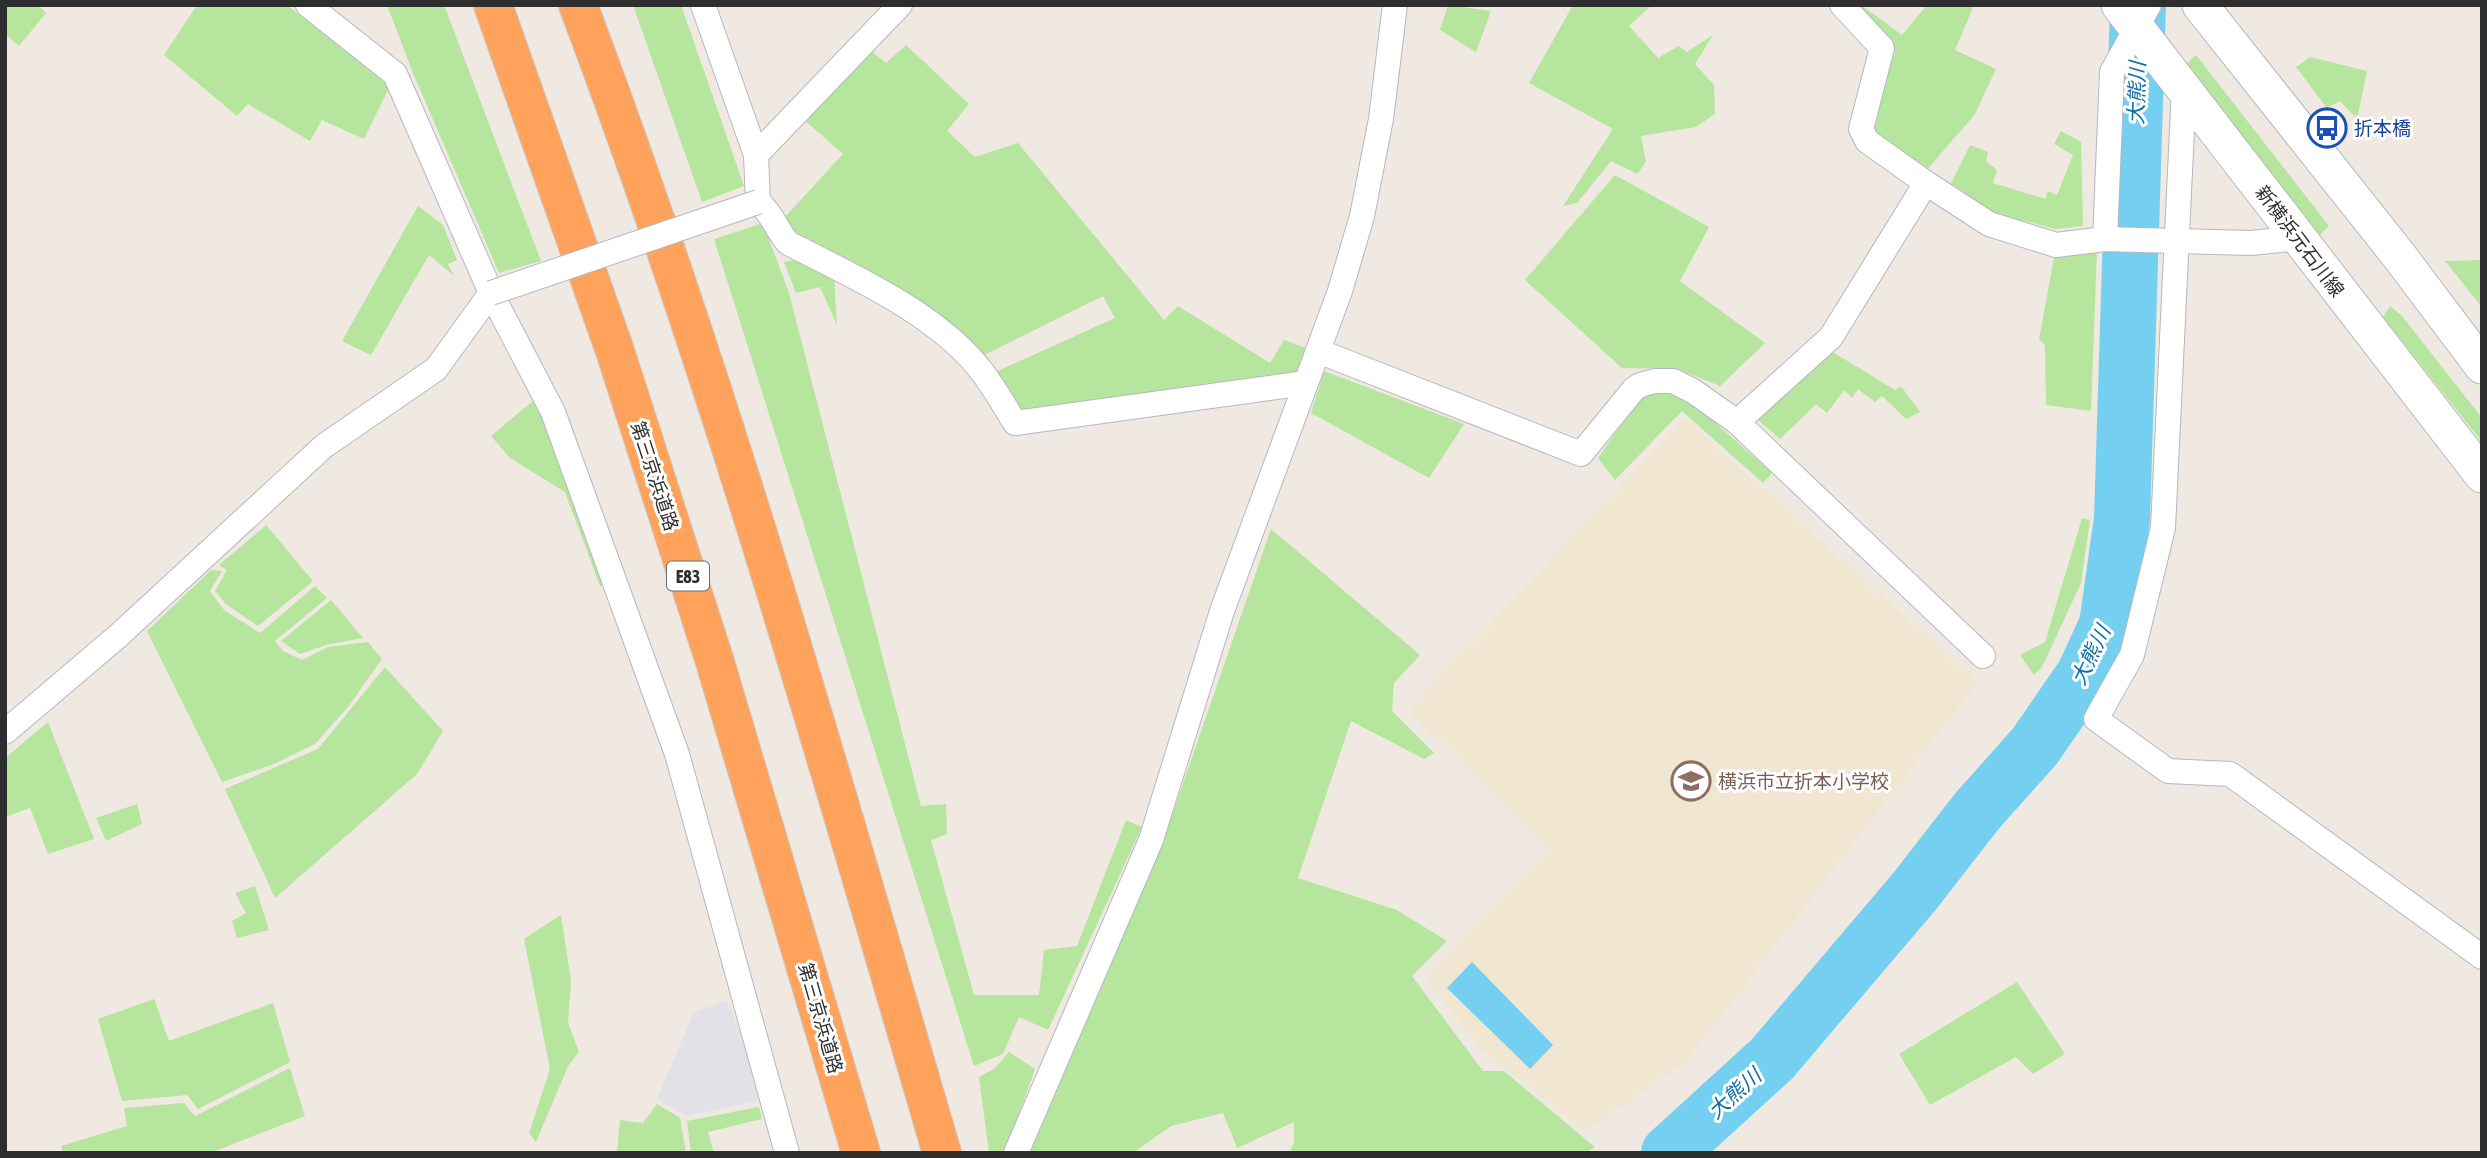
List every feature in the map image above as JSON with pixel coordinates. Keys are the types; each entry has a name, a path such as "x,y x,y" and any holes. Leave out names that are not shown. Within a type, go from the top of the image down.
{"highway":[{"name":"第三京浜道路","path":"493,5 615,351 711,649 861,1153"},
{"path":"578,5 691,324 789,631 942,1153"}],"street":[{"path":"308,5 394,74 491,293 553,412 677,754 787,1153"},
{"path":"703,5 755,155 758,202 768,210 778,231 788,243 886,294 947,337 982,372 1015,423 1305,383"},
{"path":"755,155 901,5"},
{"path":"1016,1153 1151,840 1222,611 1340,291 1362,216 1381,119 1395,5"},
{"path":"1842,5 1881,48 1861,129 1867,141 1989,224 2056,244 2105,239 2251,243 2298,238"},
{"path":"2200,5 2400,257 2482,366"},
{"path":"2105,239 2112,72 2135,12"},
{"name":"新横浜元石川線","path":"2135,12 2183,87 2482,475"},
{"path":"2183,87 2163,528 2132,655 2096,719 2168,771 2230,774 2482,957"},
{"path":"1737,422 1831,337 1926,183"},
{"path":"5,732 118,636 324,446 436,369 491,293 758,202"},
{"path":"1318,351 1581,454 1634,389 1655,381 1680,384 1737,422 1983,656"}],"shaded area":[{"name":"横浜市立折本小学校","path":"1684,418 1978,682 1685,1063 1586,1131 1482,1050 1426,979 1553,851 1408,711"},
{"path":"727,1001 748,1053 758,1101 686,1116 657,1099 694,1012"}],"green space":[{"path":"5,5 38,5 46,13 19,46 5,34"},
{"path":"197,5 287,5 390,86 364,139 322,120 310,141 248,104 237,116 164,55"},
{"path":"387,5 444,5 541,261 499,273 413,73"},
{"path":"633,5 681,5 744,186 702,202"},
{"path":"1448,5 1491,11 1476,52 1440,30"},
{"path":"1573,5 1652,5 1629,26 1658,58 1679,46 1687,52 1713,35 1695,64 1714,85 1715,114 1696,127 1641,136 1646,162 1637,174 1611,161 1577,203 1563,206 1613,129 1529,83"},
{"path":"1852,5 1861,5 1902,35 1927,5 1974,5 1955,50 1996,69 1975,114 1926,171 1869,128 1895,52"},
{"path":"906,45 969,104 947,131 975,157 1018,143 1164,320 1178,306 1270,363 1284,340 1309,349 1300,375 1022,415 993,373 1115,318 1103,296 984,355 899,289 794,234 785,217 843,154 804,120 870,50 886,63"},
{"path":"2196,55 2329,226 2320,235 2185,65"},
{"path":"2310,57 2367,71 2357,119 2340,101 2327,108 2296,67"},
{"path":"2061,131 2081,142 2083,226 2056,229 1993,213 1951,183 1970,145 1988,152 1986,161 1997,170 1993,183 2046,199 2047,191 2057,195 2073,155 2054,144"},
{"path":"1615,175 1709,227 1680,281 1765,343 1720,386 1678,369 1622,368 1525,280"},
{"path":"418,206 443,225 457,260 448,264 454,276 429,255 371,355 342,341"},
{"path":"763,223 789,293 921,806 946,804 947,834 931,840 974,995 1039,995 1044,950 1077,946 1126,820 1142,827 1048,1030 1019,1017 1003,1054 974,1066 714,239"},
{"path":"2097,249 2091,411 2046,405 2045,345 2039,340 2054,258"},
{"path":"800,259 834,277 837,325 820,287 796,293 784,262"},
{"path":"2482,260 2482,307 2445,261"},
{"path":"2390,306 2402,316 2482,418 2482,442 2383,317"},
{"path":"1831,351 1895,390 1901,386 1920,412 1906,419 1882,396 1875,402 1858,389 1852,398 1844,390 1827,413 1816,404 1780,439 1756,418"},
{"path":"1324,371 1464,424 1429,478 1311,413"},
{"path":"1659,392 1678,393 1772,473 1763,483 1682,411 1615,480 1598,458 1639,399"},
{"path":"533,401 548,418 610,582 600,586 565,492 510,458 491,436"},
{"path":"2082,518 2090,520 2081,583 2042,667 2034,675 2020,655 2045,642"},
{"path":"266,525 313,581 258,626 226,604 215,591 227,570 219,565"},
{"path":"1271,529 1420,655 1394,683 1392,711 1434,753 1424,759 1351,721 1298,878 1397,910 1447,941 1412,976 1483,1071 1504,1071 1595,1147 1585,1153 1289,1153 1294,1143 1294,1122 1237,1148 1223,1113 1171,1126 1133,1153 1025,1153 1157,859"},
{"path":"211,570 222,571 210,591 224,610 260,633 315,586 327,598 275,641 283,651 302,660 328,647 368,642 382,659 348,707 315,744 274,764 222,782 147,631"},
{"path":"331,600 363,638 326,645 300,654 281,641"},
{"path":"385,667 443,731 417,774 275,898 225,789 318,749"},
{"path":"48,722 94,839 48,854 30,808 5,817 5,758"},
{"path":"137,804 142,824 106,841 96,818"},
{"path":"255,886 269,930 237,938 232,921 246,913 235,893"},
{"path":"561,915 571,981 568,1023 579,1052 568,1066 536,1142 529,1133 550,1069 524,939"},
{"path":"2017,982 2065,1054 2033,1074 2016,1057 1930,1105 1899,1054"},
{"path":"154,999 169,1041 273,1003 290,1062 198,1109 187,1095 122,1101 98,1019"},
{"path":"1009,1052 1035,1069 1005,1153 989,1153 979,1077 994,1069"},
{"path":"290,1068 305,1116 210,1153 63,1153 61,1146 127,1126 124,1108 184,1103 195,1116"},
{"path":"657,1104 680,1118 686,1153 617,1153 620,1120 643,1123"},
{"path":"759,1107 762,1119 708,1132 714,1153 691,1153 687,1121"}],"water":[{"path":"1472,962 1553,1045 1530,1069 1447,988"}],"waterway":[{"name":"大熊川","path":"1669,1153 1772,1059 1914,892 1977,811 2035,746 2084,675 2107,625 2122,519 2138,5"}],"place":[{"name":"折本橋","path":"2327,128"},
{"name":"横浜市立折本小学校","path":"1691,781"}]}
